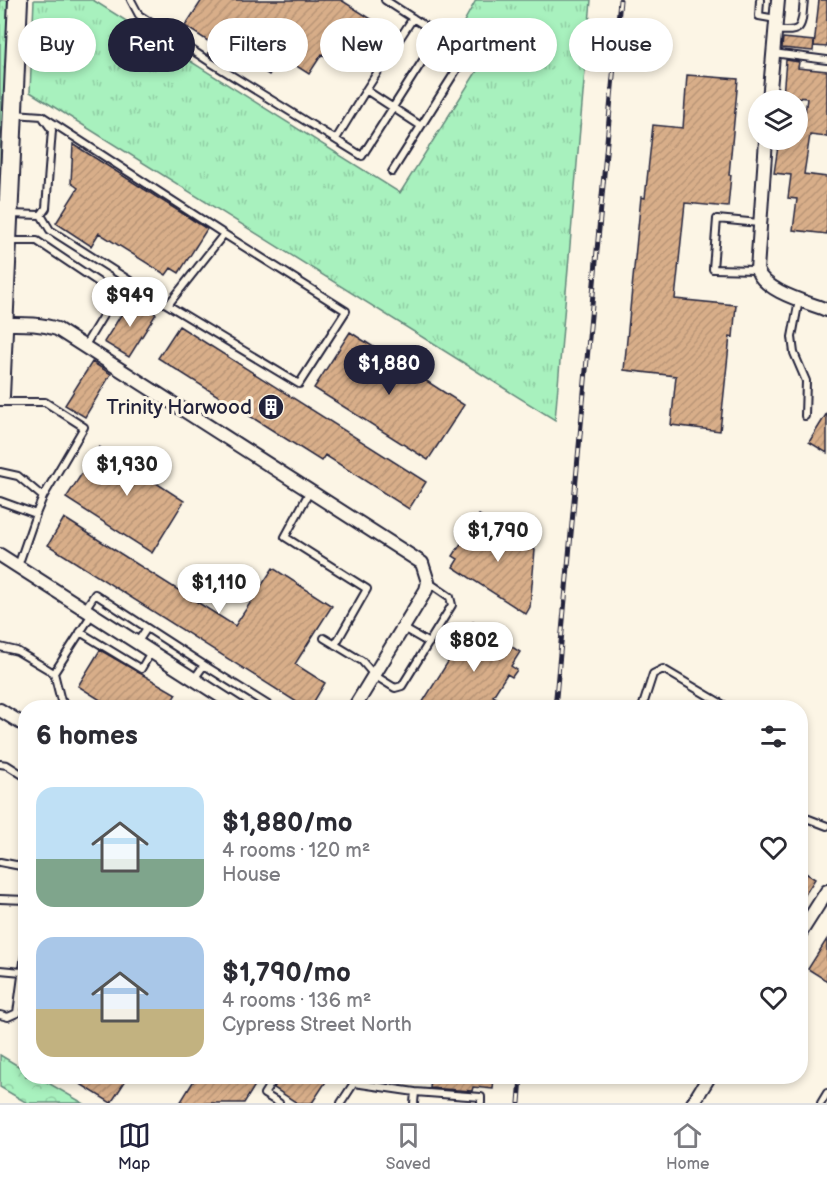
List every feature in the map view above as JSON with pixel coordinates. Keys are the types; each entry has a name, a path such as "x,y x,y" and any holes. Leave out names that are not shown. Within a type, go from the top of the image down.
{"main road":[{"path":"0,396 18,0"}],"street":[{"path":"770,90 778,0"},
{"path":"765,150 757,270 766,282 780,291 827,310"},
{"path":"3,324 47,326 84,347 422,563 428,582 422,599 359,700"},
{"path":"0,555 227,700"},
{"path":"0,710 18,721"},
{"path":"808,921 827,891"},
{"path":"693,1103 705,1084"}],"lane":[{"path":"132,0 139,15 362,156 440,35 385,0"},
{"path":"760,0 759,16 792,32 801,25 804,0"},
{"path":"336,139 413,18"},
{"path":"772,53 827,60"},
{"path":"392,172 455,72"},
{"path":"366,90 421,126"},
{"path":"13,114 42,116 346,311 299,384 50,230 41,215"},
{"path":"41,215 46,208 52,130 42,116"},
{"path":"8,214 41,215"},
{"path":"757,270 712,268 717,219 759,223"},
{"path":"168,305 224,234"},
{"path":"7,241 37,241 116,294 84,347"},
{"path":"800,299 792,337 794,353 806,381 805,416"},
{"path":"0,402 45,402 84,427 43,496 18,566"},
{"path":"0,472 18,476 43,496"},
{"path":"310,490 285,537 367,589 335,645"},
{"path":"0,501 36,514"},
{"path":"324,638 362,661 374,675 395,688 402,686 452,605 450,597 428,582"},
{"path":"54,673 80,632 94,594 260,700"},
{"path":"137,643 147,628"},
{"path":"404,628 429,642"},
{"path":"80,632 141,669 151,652"},
{"path":"0,647 17,651 54,673 61,700"},
{"path":"194,679 204,665"},
{"path":"645,700 653,674 663,669 718,700"},
{"path":"0,764 7,765 18,772"},
{"path":"808,819 827,826"},
{"path":"0,862 18,865"},
{"path":"0,899 18,900"},
{"path":"0,970 18,972"},
{"path":"0,1015 8,1017 17,1013 18,1005"},
{"path":"270,1084 264,1094 279,1103"},
{"path":"344,1102 352,1084"},
{"path":"373,1084 415,1092 481,1097 481,1103"},
{"path":"414,1103 415,1092"},
{"path":"821,1103 827,1093"}],"green space":[{"path":"0,0 13,0 0,267"},
{"path":"34,0 93,0 122,18 108,18 108,72 195,72 195,64 400,193 476,72 557,72 557,18 466,18 476,0 591,0 589,18 569,18 569,72 585,72 555,420 30,92 31,72 96,72 96,18 33,18"},
{"path":"0,1055 18,1066 18,1084 50,1084 83,1103 27,1103 0,1087"}],"building":[{"path":"202,0 341,0 370,18 320,18 320,57 309,74 306,72 308,72 308,18 207,18 207,40 195,33 195,18 190,18"},
{"path":"819,0 827,0 827,47 814,46"},
{"path":"783,38 814,41 813,51 782,48"},
{"path":"786,60 799,62 798,68 827,71 827,137 810,135 808,148 808,90 784,90"},
{"path":"687,75 738,79 728,207 685,203 675,299 736,305 733,337 730,336 720,431 671,425 676,376 624,370 641,197 645,198 653,125 683,128"},
{"path":"73,144 207,229 179,273 171,268 166,275 99,233 91,246 56,223 78,188 71,183"},
{"path":"777,150 808,150 804,174 827,177 827,234 793,230 797,199 788,198 791,175 774,173"},
{"path":"131,299 156,314 129,357 104,342"},
{"name":"Trinity Harwood","path":"179,326 426,482 409,509 325,455 321,461 158,358"},
{"path":"350,332 464,405 428,460 314,388"},
{"path":"92,362 111,374 85,417 65,405"},
{"path":"827,413 827,453 809,442"},
{"path":"99,447 129,466 138,451 162,466 153,481 184,501 152,553 66,498"},
{"path":"479,515 535,550 530,607 526,614 453,567 458,559 453,556"},
{"path":"64,518 235,626 273,568 332,606 295,664 325,683 315,700 293,700 48,545"},
{"path":"473,622 520,652 511,666 517,670 512,677 507,674 493,696 500,700 424,700"},
{"path":"100,650 176,694 172,700 100,700 78,686"},
{"path":"808,874 815,879 808,890"},
{"path":"827,939 827,981 808,969"},
{"path":"80,1084 123,1084 111,1103"},
{"path":"192,1084 256,1084 244,1103 180,1103"},
{"path":"276,1084 324,1084 312,1103 297,1103 274,1088"},
{"path":"430,1084 493,1084 493,1089 473,1087 472,1091 430,1088"}],"railway":[{"path":"556,700 620,0"},
{"path":"519,1103 520,1084"}],"place":[{"name":"Trinity Harwood","path":"271,407"}]}
